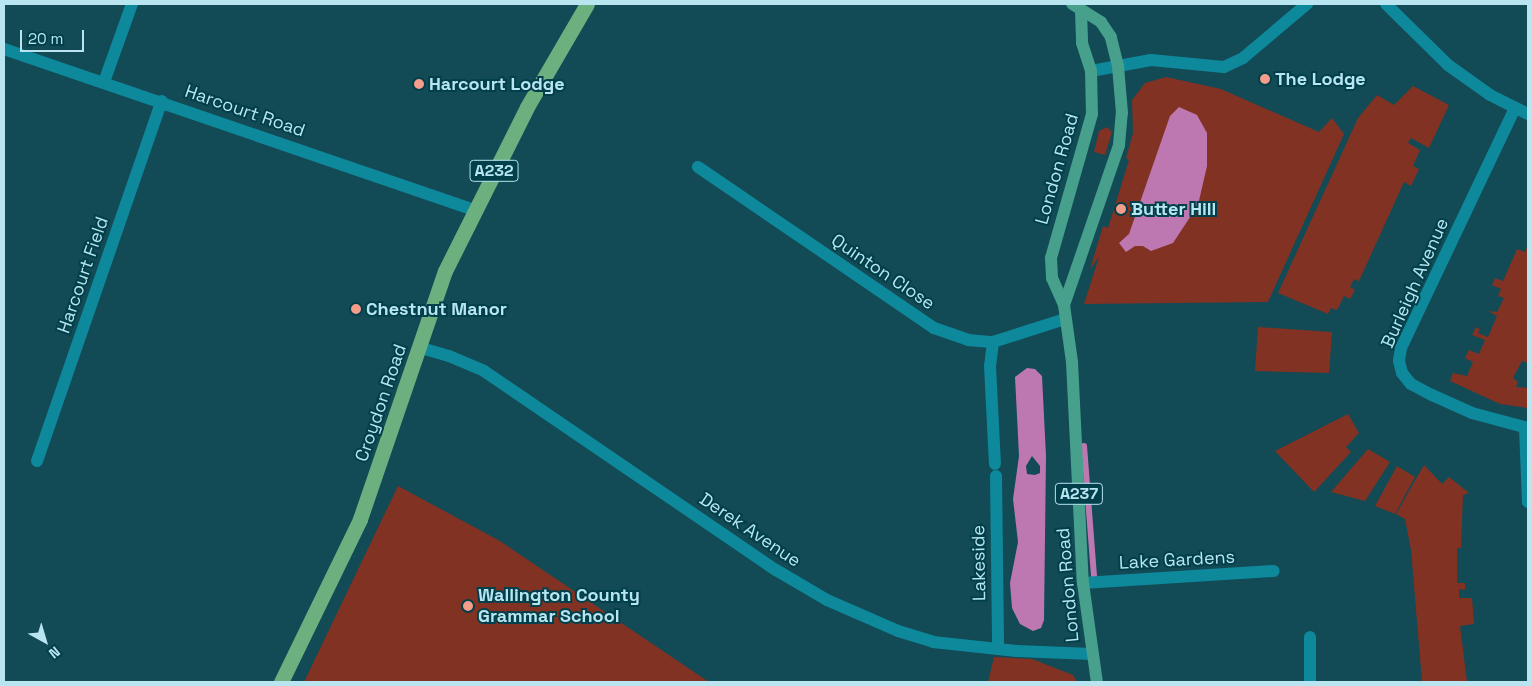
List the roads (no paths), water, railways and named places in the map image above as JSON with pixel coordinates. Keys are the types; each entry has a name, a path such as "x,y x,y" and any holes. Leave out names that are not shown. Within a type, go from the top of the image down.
{"highway":[{"name":"Croydon Road","path":"281,682 360,518 421,348 445,272 474,210 527,107 587,4"}],"main road":[{"name":"A237","path":"1075,6 1101,22 1107,30 1118,66"},
{"name":"London Road","path":"1075,6 1082,43 1091,71 1092,114 1051,258 1052,278 1064,305 1072,362 1082,583 1097,682"},
{"name":"London Road","path":"1064,305 1119,145 1122,113 1118,66"}],"street":[{"path":"104,82 132,4"},
{"path":"1091,71 1151,60 1173,60 1216,69 1224,67 1243,58 1307,4"},
{"path":"1386,4 1448,65 1490,96 1528,114"},
{"name":"Harcourt Road","path":"4,49 162,101 474,210"},
{"name":"Harcourt Field","path":"37,461 162,101"},
{"name":"Burleigh Avenue","path":"1515,108 1401,348 1399,361 1402,373 1411,384 1472,413 1527,428"},
{"name":"Quinton Close","path":"698,167 934,328 968,340 993,342 1065,319"},
{"name":"Lakeside","path":"993,342 990,366 996,470 998,649"},
{"name":"Derek Avenue","path":"421,348 449,356 484,371 776,570 827,600 898,631 933,642 1017,651 1092,654"},
{"path":"1527,428 1528,502"},
{"name":"Lake Gardens","path":"1082,583 1274,571"},
{"path":"1310,637 1310,682"}],"waterway":[{"path":"1084,446 1094,577"}],"place":[{"name":"The Lodge","path":"1265,79"},
{"name":"Harcourt Lodge","path":"419,84"},
{"name":"Butter Hill","path":"1121,209"},
{"name":"Chestnut Manor","path":"356,309"},
{"name":"Wallington County Grammar School","path":"468,606"}]}
